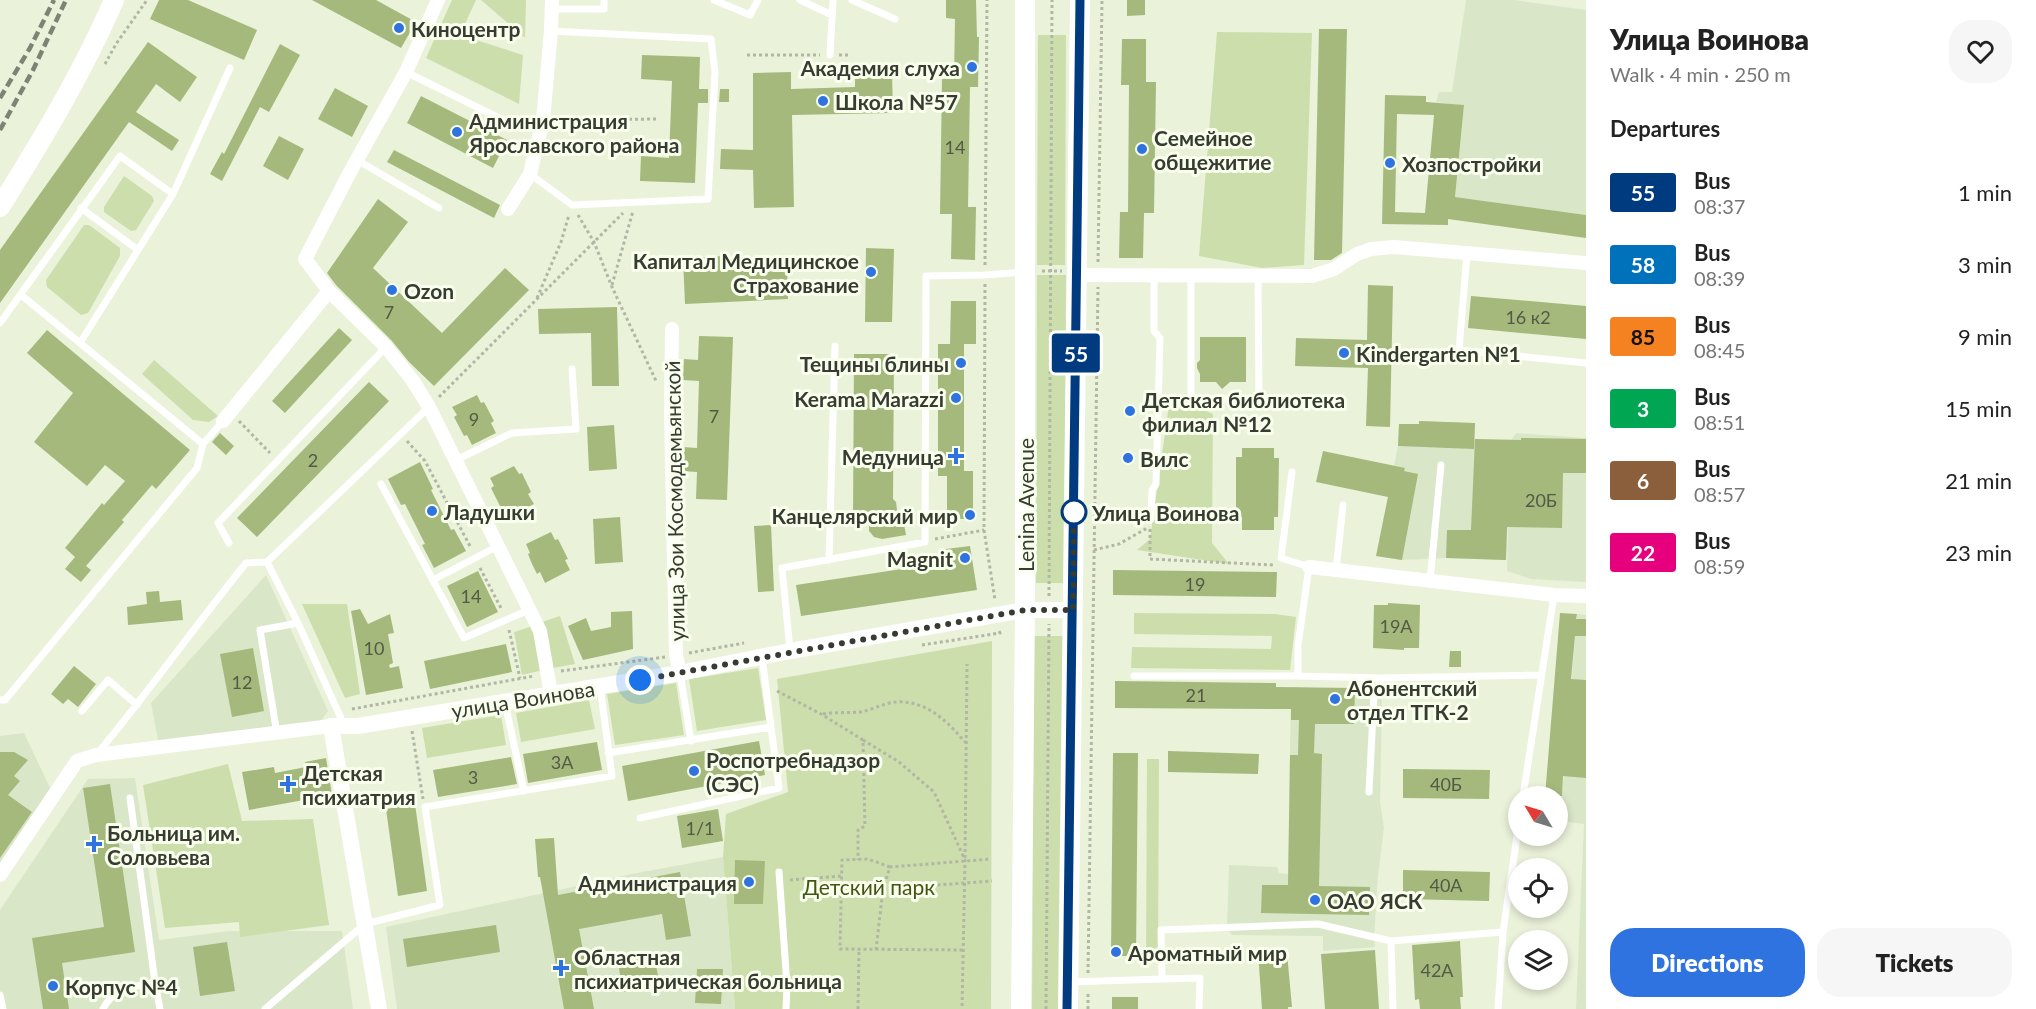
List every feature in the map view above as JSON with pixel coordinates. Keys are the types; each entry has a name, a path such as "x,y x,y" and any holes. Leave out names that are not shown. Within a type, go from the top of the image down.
{"main road":[{"path":"0,207 41,141 80,70 114,0"},
{"name":"Lenina Avenue","path":"1021,1009 1025,610 1024,0"},
{"path":"1068,1009 1080,0"}],"street":[{"path":"436,1 406,72 305,259 329,291 386,347 413,381 429,407 540,632 551,694"},
{"path":"508,209 530,174 543,120 552,4"},
{"path":"1076,275 1312,276 1334,269 1357,254 1371,249 1394,247 1586,263"},
{"path":"227,417 329,291"},
{"name":"улица Зои Космодемьянской","path":"672,329 671,414 676,655 680,673"},
{"path":"1309,567 1554,595 1586,596"},
{"name":"улица Воинова","path":"0,875 77,761 96,755 409,718 680,673 790,651 1025,610 1073,610"},
{"path":"338,726 379,1009"}],"lane":[{"path":"552,4 604,9 604,0"},
{"path":"714,0 750,15 758,0"},
{"path":"800,0 832,15"},
{"path":"830,55 833,0"},
{"path":"852,0 895,19"},
{"path":"530,174 572,205 636,200 708,199 715,72 711,39 551,31"},
{"path":"80,343 173,194 230,68"},
{"path":"406,72 503,120 543,120"},
{"path":"0,323 120,156 173,194"},
{"path":"357,160 439,208"},
{"path":"81,208 138,250"},
{"path":"1467,253 1458,350 1586,363"},
{"path":"790,651 782,568 924,542 926,276 1025,272"},
{"path":"1150,523 1152,490 1156,484 1160,338 1154,331 1154,275"},
{"path":"1191,275 1191,399 1259,399 1258,276"},
{"path":"21,295 202,444"},
{"path":"829,560 836,346"},
{"path":"229,543 218,523 386,347"},
{"path":"456,460 512,433 576,429 572,369"},
{"path":"96,755 246,563 267,562 429,407"},
{"path":"0,700 5,700 197,468 202,444 227,417"},
{"path":"1430,581 1441,465"},
{"path":"1292,472 1281,558 1309,567 1298,645 1298,676"},
{"path":"381,484 464,638 530,610"},
{"path":"1336,570 1343,505"},
{"path":"433,580 498,546"},
{"path":"267,562 298,623 338,726"},
{"path":"1524,786 1554,595"},
{"path":"277,734 260,630 298,623"},
{"path":"640,818 779,788 762,657"},
{"path":"680,673 691,741"},
{"path":"1134,676 1382,678 1541,675"},
{"path":"1369,792 1374,694 1382,678"},
{"path":"82,711 108,681 137,705"},
{"path":"265,1009 365,924 440,905 425,807 612,776 600,686"},
{"path":"505,702 524,791"},
{"path":"608,753 771,727"},
{"path":"130,798 160,1009"},
{"path":"1498,1009 1503,932 1516,846"},
{"path":"779,876 787,986 786,1009"},
{"path":"1162,979 1161,930 1318,924 1391,941 1503,932"},
{"path":"1391,941 1393,1009"},
{"path":"1068,982 1200,978 1199,1009"},
{"path":"103,1009 108,999 119,990 155,982"},
{"path":"0,995 3,1009"}],"path":[{"path":"100,71 147,0"},
{"path":"987,0 984,530 1000,633"},
{"path":"1046,1009 1053,0"},
{"path":"1088,1009 1102,0"},
{"path":"747,55 851,55"},
{"path":"543,120 657,119"},
{"path":"429,407 636,200"},
{"path":"612,286 636,200"},
{"path":"572,205 594,242 657,383"},
{"path":"535,301 561,242 572,205"},
{"path":"1025,272 1051,271 1076,275"},
{"path":"227,417 277,460"},
{"path":"1094,550 1119,544 1150,523"},
{"path":"1150,523 1150,559 1275,566"},
{"path":"924,542 947,535 984,530"},
{"path":"962,1009 967,664"},
{"path":"777,691 821,714 900,762 934,792 965,860"},
{"path":"821,714 857,712 894,702 919,704 954,728 966,742"},
{"path":"409,718 425,807"},
{"path":"858,860 858,830 865,826 863,740"},
{"path":"963,951 840,949 842,860 868,859 890,867 991,859"},
{"path":"876,950 883,889 890,867"},
{"path":"779,876 842,876"},
{"path":"842,883 883,889 992,881"},
{"path":"858,1009 859,950"}],"shaded area":[{"path":"1466,0 1514,0 1586,10 1586,215 1455,197 1464,106 1436,102 1439,92 1452,92"},
{"path":"1419,421 1475,423 1475,439 1511,440 1516,433 1586,438 1586,582 1531,579 1507,571 1509,498 1506,560 1446,558 1402,560 1376,556 1398,446 1399,424 1419,424"},
{"path":"266,575 328,711 321,721 158,740 151,703"},
{"path":"1577,614 1586,615 1586,1009 1576,1009 1584,824 1568,822 1568,786 1563,786"},
{"path":"1291,687 1368,691 1382,700 1380,802 1384,828 1378,876 1375,947 1323,951 1323,936 1232,935 1227,928 1229,865 1277,867 1279,873 1288,874"},
{"path":"24,733 51,790 0,864 0,736"},
{"name":"Больница им. Соловьева","path":"135,778 159,940 229,931 342,931 353,1009 0,1009 0,910 88,779"},
{"name":"Областная психиатрическая больница","path":"723,857 735,1009 397,1009 386,927 632,874"}],"green space":[{"path":"452,0 476,0 460,35 523,55 519,104 426,58"},
{"path":"481,0 526,0 525,38"},
{"path":"1217,32 1312,33 1304,265 1262,268 1199,256"},
{"path":"1038,35 1066,35 1065,265 1037,265"},
{"path":"124,176 152,196 154,201 136,230 131,231 104,212 104,207"},
{"path":"84,225 89,225 120,248 120,256 88,313 81,315 47,287 46,280"},
{"path":"1037,275 1066,275 1065,583 1036,583"},
{"path":"154,360 218,416 209,422 193,420 142,374"},
{"path":"1183,401 1213,414 1212,543 1229,564 1137,550 1150,539 1169,405"},
{"path":"302,604 347,604 360,694 345,698"},
{"path":"1134,613 1275,614 1296,617 1290,670 1131,668 1132,647 1271,649 1272,636 1134,634"},
{"path":"560,616 575,664 553,668 542,622"},
{"path":"533,626 543,670 522,675 514,632"},
{"path":"1034,636 1063,636 1061,1009 1032,1009"},
{"name":"Детский парк","path":"992,641 991,1009 735,1009 723,857 726,814 788,792 777,679"},
{"path":"758,668 766,720 697,731 689,679"},
{"path":"676,683 684,735 615,745 607,694"},
{"path":"589,700 595,729 521,742 516,713"},
{"path":"501,715 506,745 427,758 422,728"},
{"path":"1147,759 1159,759 1158,958 1146,958"},
{"path":"228,764 242,821 313,819 329,925 240,937 239,922 165,928 143,785"}],"building":[{"path":"159,0 188,0 257,30 244,60 150,19"},
{"path":"312,0 376,0 416,22 401,48"},
{"path":"946,0 976,0 977,37 979,37 978,87 970,87 968,207 976,207 975,260 951,259 952,214 940,214 942,79 954,79 955,19 946,18"},
{"path":"1127,0 1145,0 1145,15 1127,16"},
{"path":"1319,29 1347,29 1342,253 1331,260 1314,260"},
{"name":"Семейное общежитие","path":"1122,39 1146,39 1146,82 1156,82 1154,213 1144,213 1143,258 1119,258 1120,212 1128,212 1129,85 1121,85"},
{"path":"148,42 197,77 180,102 156,84 136,112 179,140 172,151 129,122 0,303 0,250"},
{"path":"280,44 300,55 269,112 260,107 222,181 210,174 222,152 224,154"},
{"path":"642,55 700,57 699,89 708,89 708,103 698,103 695,183 640,181 641,156 669,158 672,81 641,79"},
{"path":"791,72 791,89 855,87 855,73 892,72 893,113 792,115 794,207 754,208 753,170 720,169 721,149 753,150 753,73"},
{"path":"335,88 368,106 352,137 318,119"},
{"path":"720,89 729,89 729,102 719,102"},
{"path":"1385,95 1426,96 1426,102 1464,105 1455,197 1586,215 1586,238 1448,219 1448,225 1382,224","holes":["1397,114 1434,115 1425,213 1395,212"]},
{"name":"Администрация Ярославского района","path":"421,96 507,140 493,168 407,123"},
{"path":"279,136 304,149 288,180 263,166"},
{"path":"394,150 500,205 494,218 387,162"},
{"path":"378,199 408,222 373,268 442,333 505,268 529,290 434,386 327,273"},
{"path":"866,248 894,249 892,322 865,322"},
{"path":"724,256 725,270 787,267 788,299 685,304 683,258"},
{"name":"Kindergarten №1","path":"1368,285 1393,286 1390,427 1366,426 1368,368 1295,366 1296,338 1367,340"},
{"path":"1471,296 1586,306 1586,339 1468,328"},
{"path":"951,301 976,301 976,344 964,344 964,471 973,471 973,519 947,519 947,476 938,476 938,344 950,344"},
{"path":"617,307 619,386 592,386 591,333 539,334 538,309"},
{"path":"339,328 352,340 285,413 272,401"},
{"path":"47,330 190,450 156,489 152,485 122,520 124,522 86,566 91,570 81,582 65,569 75,557 65,548 102,503 104,505 125,481 105,465 87,486 34,442 73,393 27,353"},
{"path":"699,336 733,337 727,500 696,499 697,472 682,471 683,447 697,448 699,381 683,380 684,359 698,360"},
{"path":"1200,337 1246,337 1246,382 1230,382 1222,389 1216,382 1200,382 1197,363 1200,360"},
{"path":"854,354 894,354 893,499 896,502 898,518 904,524 906,535 882,539 874,537 869,531 869,520 853,520"},
{"path":"369,382 389,401 257,537 237,518"},
{"path":"477,395 481,403 484,402 494,421 491,423 496,433 472,445 467,435 464,436 454,417 457,415 452,407"},
{"path":"1419,421 1475,423 1474,449 1398,446 1399,424 1419,424"},
{"path":"614,425 617,469 589,471 587,427"},
{"path":"220,433 234,446 226,455 212,442"},
{"path":"1521,438 1586,439 1586,473 1563,473 1562,528 1507,527 1506,560 1446,558 1447,530 1471,530 1475,439 1521,440"},
{"path":"1242,448 1274,448 1274,458 1279,458 1278,517 1274,517 1274,530 1242,530 1242,517 1236,517 1236,457 1242,457"},
{"path":"1323,451 1405,468 1404,471 1418,474 1402,560 1376,556 1388,497 1316,482"},
{"path":"420,462 451,530 454,529 466,551 434,568 405,504 401,505 388,479"},
{"path":"514,466 519,474 522,473 531,492 528,494 534,504 509,516 504,506 501,508 491,488 494,486 490,478"},
{"path":"620,517 623,562 595,564 593,519"},
{"path":"771,525 774,591 758,592 754,526"},
{"path":"551,532 555,540 558,539 568,559 565,560 570,570 545,583 540,572 537,574 532,564 526,544"},
{"path":"970,546 977,590 801,616 796,585 948,562 946,549"},
{"path":"1113,570 1277,572 1276,597 1113,595"},
{"path":"478,571 498,612 467,627 447,586"},
{"path":"159,591 160,602 181,600 183,620 128,625 127,607 147,604 146,592"},
{"path":"1388,603 1420,605 1419,648 1404,648 1404,650 1373,648 1374,605 1388,605"},
{"path":"360,609 368,624 390,614 394,633 388,634 393,663 389,665 390,668 399,666 403,688 366,695 351,611"},
{"path":"632,611 633,649 583,660 568,626 586,618 591,631 611,627 611,612"},
{"path":"1560,613 1577,614 1576,619 1586,619 1586,636 1575,636 1571,679 1586,680 1586,778 1563,776 1562,786 1546,786"},
{"path":"506,644 512,672 430,689 424,661"},
{"path":"253,648 264,711 232,717 220,654"},
{"path":"1450,651 1461,651 1461,667 1449,667"},
{"path":"74,666 96,684 78,707 68,699 63,704 51,694"},
{"path":"1115,681 1276,683 1276,687 1355,688 1354,724 1315,724 1314,753 1322,754 1319,886 1370,887 1369,915 1261,913 1262,885 1288,885 1290,755 1298,755 1299,720 1291,720 1291,709 1115,708"},
{"name":"Роспотребнадзор (СЭС)","path":"759,741 765,775 628,801 622,766"},
{"path":"597,742 602,770 528,783 523,754"},
{"path":"1168,751 1259,754 1258,774 1168,772"},
{"path":"0,752 14,752 28,760 14,776 20,781 8,795 32,812 0,858"},
{"path":"1113,753 1138,753 1136,956 1111,956"},
{"path":"511,757 517,784 438,797 433,770"},
{"name":"Детская психиатрия","path":"326,758 332,795 249,810 242,772 274,767 275,773 306,767 305,762"},
{"path":"1403,769 1490,770 1489,799 1403,798"},
{"path":"110,784 135,952 62,963 69,1009 43,1009 32,938 104,927 83,788"},
{"path":"415,804 427,891 398,896 386,809"},
{"path":"718,809 723,841 682,848 677,816"},
{"path":"554,838 558,895 680,872 691,936 666,940 662,914 579,929 594,1009 564,1009 540,877 538,877 535,839"},
{"name":"Администрация","path":"735,860 765,861 763,904 734,904"},
{"path":"1403,870 1490,872 1489,901 1403,899"},
{"path":"496,925 500,952 407,967 403,939"},
{"path":"1460,941 1463,997 1460,997 1461,1009 1420,1009 1419,999 1415,1000 1412,945"},
{"path":"227,942 235,991 200,996 193,947"},
{"path":"1283,949 1284,953 1287,953 1292,1007 1262,1009 1258,952"},
{"path":"1375,950 1379,1009 1325,1009 1321,954"},
{"path":"653,951 660,985 623,992 617,957"},
{"path":"697,969 723,969 721,1004 695,1003"},
{"path":"1112,997 1138,997 1138,1009 1112,1009"}],"railway":[{"path":"0,98 30,48 54,0"},
{"path":"0,130 33,70 66,0"}],"bus line":[{"name":"55","path":"1067,1009 1080,0"}],"place":[{"name":"Киноцентр","path":"399,28"},
{"name":"Академия слуха","path":"972,67"},
{"name":"Школа №57","path":"823,101"},
{"name":"Администрация Ярославского района","path":"457,132"},
{"name":"Семейное общежитие","path":"1142,149"},
{"name":"Хозпостройки","path":"1390,163"},
{"name":"Капитал Медицинское Страхование","path":"871,272"},
{"name":"Ozon","path":"392,290"},
{"name":"Kindergarten №1","path":"1344,353"},
{"name":"Тещины блины","path":"961,363"},
{"name":"Kerama Marazzi","path":"956,398"},
{"name":"Детская библиотека филиал №12","path":"1130,411"},
{"name":"Медуница","path":"956,456"},
{"name":"Вилс","path":"1128,458"},
{"name":"Ладушки","path":"432,511"},
{"name":"Улица Воинова","path":"1074,512"},
{"name":"Канцелярский мир","path":"970,515"},
{"name":"Magnit","path":"965,558"},
{"name":"Абонентский отдел ТГК-2","path":"1335,699"},
{"name":"Роспотребнадзор (СЭС)","path":"694,771"},
{"name":"Детская психиатрия","path":"288,784"},
{"name":"Больница им. Соловьева","path":"94,844"},
{"name":"Администрация","path":"749,882"},
{"name":"ОАО ЯСК","path":"1315,900"},
{"name":"Ароматный мир","path":"1116,952"},
{"name":"Областная психиатрическая больница","path":"561,968"},
{"name":"Корпус №4","path":"53,986"}],"route":[{"path":"640,680 1025,610 1073,610 1074,502 1074,512"}]}
